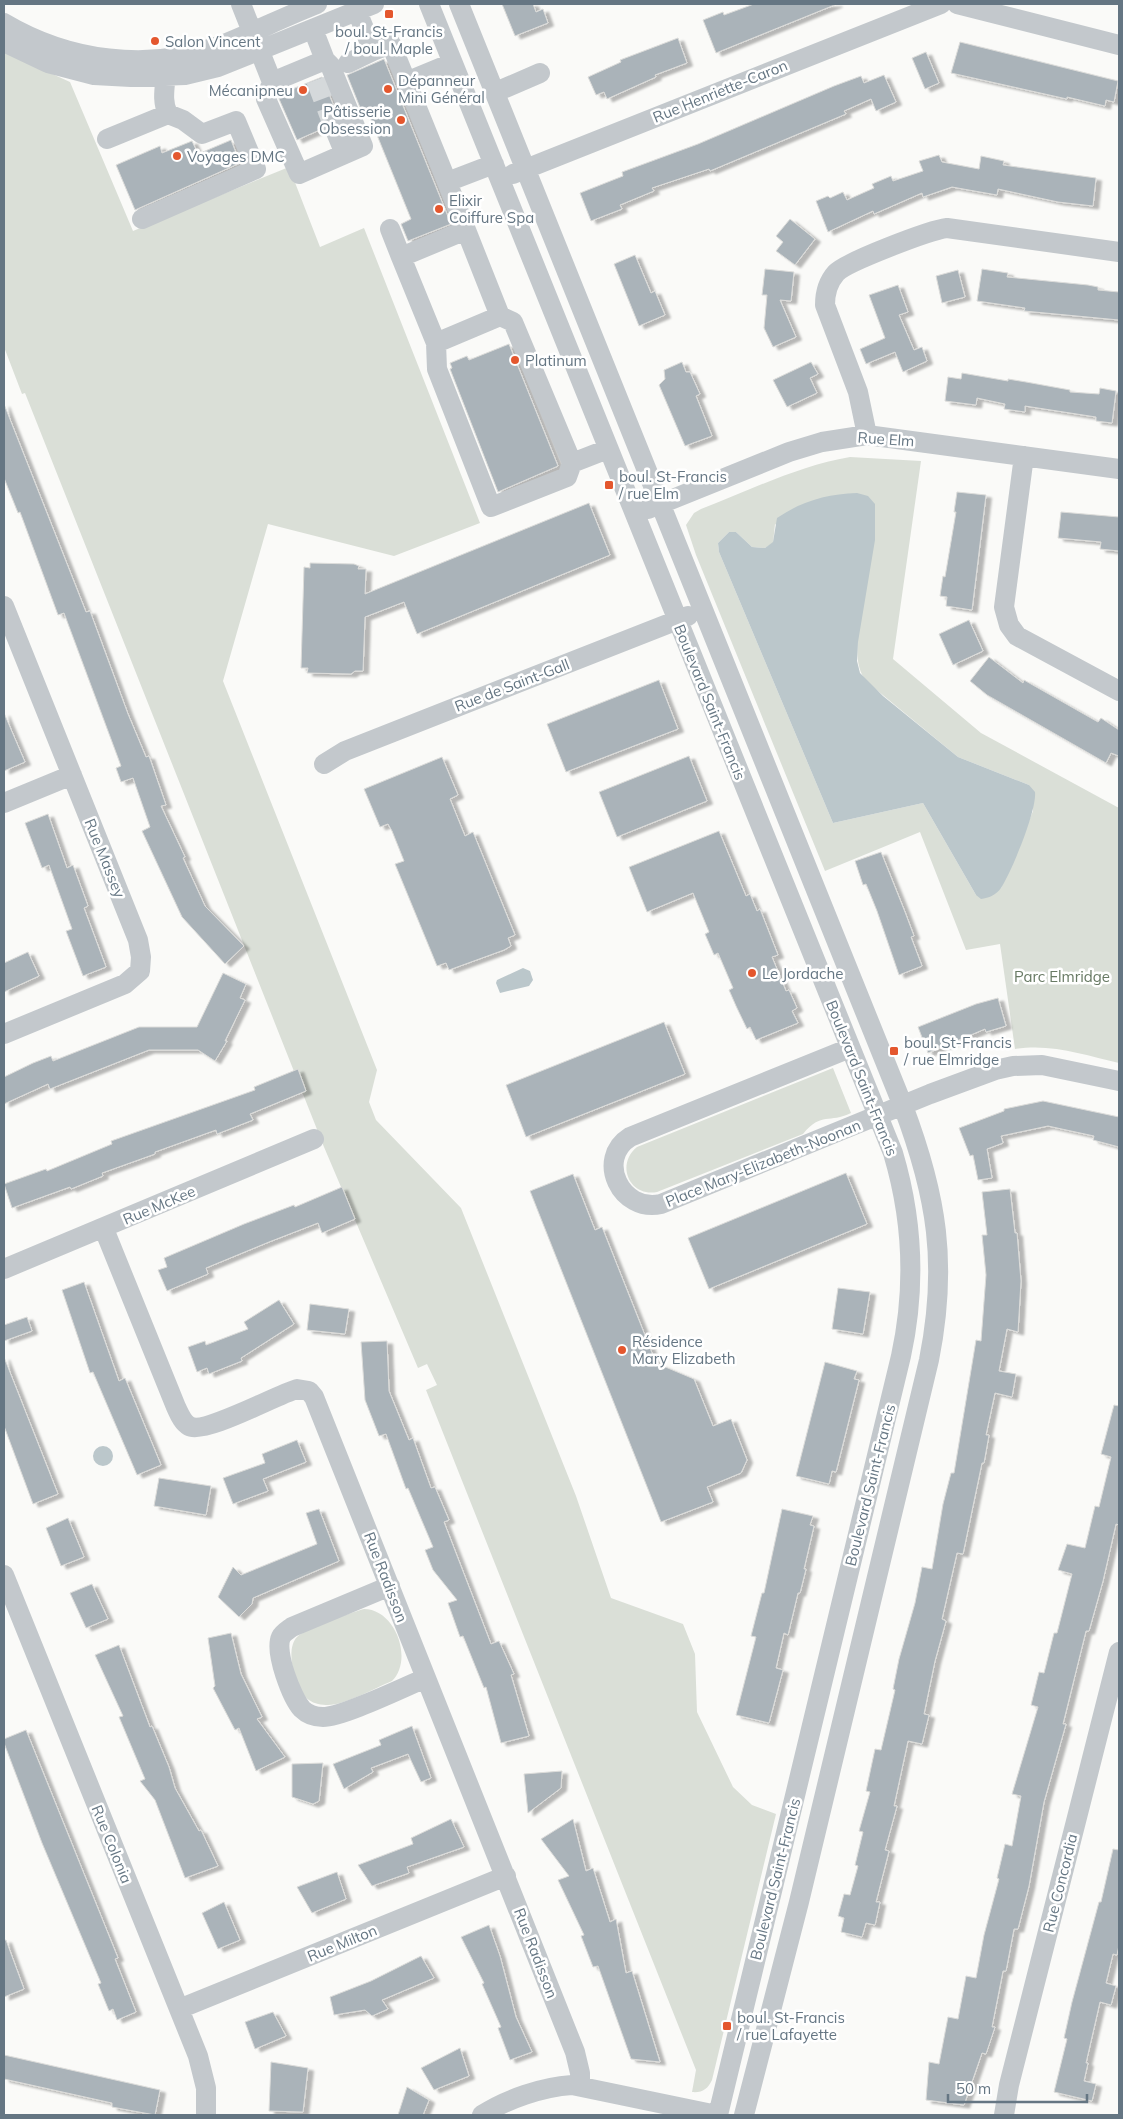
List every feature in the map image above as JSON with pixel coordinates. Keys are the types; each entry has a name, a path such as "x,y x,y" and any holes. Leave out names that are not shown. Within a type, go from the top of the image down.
{"street":[{"path":"241,4 260,50 280,84"},
{"path":"4,42 32,57 77,72 112,76 166,67 317,4"},
{"name":"Boulevard Saint-Francis","path":"429,4 878,1116 898,1170 909,1224 912,1265 907,1328 717,2115"},
{"name":"Boulevard Saint-Francis","path":"460,4 702,611 904,1106 923,1162 936,1219 940,1278 933,1343 799,1902 744,2115"},
{"name":"Rue Henriette-Caron","path":"448,182 497,172 526,169 941,4"},
{"path":"957,4 1119,45"},
{"path":"4,23 41,42 74,54 207,71 365,7 373,52"},
{"path":"313,29 317,69"},
{"path":"348,63 391,44 448,182 500,316 513,322 572,464"},
{"path":"406,82 452,63"},
{"path":"330,65 362,146 299,174 266,99 280,84 330,65"},
{"path":"142,219 256,169 240,146 236,121 202,134 183,120 168,114 164,106 166,67"},
{"path":"496,92 540,74"},
{"path":"107,139 168,114"},
{"path":"333,125 345,154"},
{"path":"867,435 858,392 825,305 827,290 838,271 923,233 946,228 1119,252"},
{"path":"390,229 436,343 437,369 491,507 566,477 572,464 608,449"},
{"path":"400,257 466,230"},
{"path":"436,343 500,316"},
{"name":"Rue Elm","path":"634,514 789,452 822,442 867,435 1119,469"},
{"path":"1024,456 1004,607 1006,619 1017,636 1119,691"},
{"name":"Rue Massey","path":"4,606 138,940 142,957 140,971 125,984 4,1034"},
{"name":"Rue de Saint-Gall","path":"324,764 345,751 702,611"},
{"path":"4,803 72,775"},
{"name":"Place Mary-Elizabeth-Noonan","path":"850,1048 630,1137 622,1143 614,1162 615,1177 622,1191 631,1200 648,1206 661,1204 995,1070 1027,1064 1057,1066 1119,1081"},
{"name":"Rue McKee","path":"4,1269 104,1229 314,1139"},
{"name":"Rue Radisson","path":"104,1229 176,1407 189,1426 195,1428 212,1424 296,1389 309,1392 314,1396 575,2052 580,2073 580,2086"},
{"name":"Rue Colonia","path":"4,1575 204,2073 207,2102 206,2115"},
{"path":"390,1586 292,1627 284,1633 279,1643 283,1667 298,1704 309,1715 316,1717 333,1716 426,1678"},
{"name":"Rue Concordia","path":"1004,2115 1009,2085 1119,1652"},
{"name":"Rue Milton","path":"179,2009 506,1876"},
{"path":"482,2115 542,2090 565,2086 580,2086 717,2115"}],"green space":[{"path":"4,52 70,82 133,231 289,167 320,247 364,228 480,523 394,556 268,524 223,681 377,1070 369,1102 376,1120 461,1208 576,1496 611,1598 683,1624 695,1654 697,1712 733,1787 752,1805 776,1814 712,2080 709,2086 702,2091 692,2092 696,2070 426,1390 437,1385 427,1364 418,1368 324,1147 25,393 22,394 4,347"},
{"name":"Parc Elmridge","path":"850,457 921,461 893,659 981,733 1119,808 1119,1063 1081,1053 1055,1049 1015,1049 1000,944 966,950 920,832 825,871 696,555 686,525 694,513 701,509 774,479","holes":["775,524 864,599 857,653 862,673 867,682 958,757 1029,785 1033,811 1001,888 976,895 923,803 833,823 719,552 718,543 729,532 736,532 752,547 765,548 773,543"]},
{"path":"833,1068 851,1113 837,1118 821,1120 803,1134 657,1192 639,1190 629,1178 627,1162 630,1154 637,1147"},
{"path":"364,1609 375,1611 385,1617 398,1637 401,1660 398,1672 392,1681 343,1702 326,1705 311,1701 304,1695 296,1680 292,1660 293,1643 297,1637 309,1629"}],"shaded area":[{"path":"857,493 868,496 875,504 875,540 858,642 857,661 860,673 883,696 958,757 1029,785 1035,792 1035,801 1028,826 1006,880 995,894 987,898 981,899 976,895 923,803 833,823 719,552 718,543 729,532 736,532 752,547 765,548 773,542 777,518 786,512 805,503 825,497"},
{"path":"523,968 530,971 533,980 529,986 500,993 496,983 497,980"},
{"path":"103,1446 110,1449 113,1456 110,1463 103,1466 96,1463 93,1456 96,1449"}],"building":[{"path":"502,4 533,4 536,12 543,9 548,23 515,36"},
{"path":"754,4 837,4 716,53 703,20 723,12 724,15"},
{"path":"678,38 687,63 655,75 656,77 607,99 604,92 596,95 588,77 621,62 620,60"},
{"path":"960,42 1118,81 1114,102 1106,100 1105,106 951,73"},
{"path":"926,52 939,83 925,89 912,58"},
{"path":"384,59 451,224 408,241 401,224 411,219 366,108 361,110 347,75"},
{"path":"884,75 896,102 876,111 871,99 844,111 846,114 710,171 709,169 652,188 654,191 620,205 622,209 591,221 580,193 623,176 622,172 698,144 861,76 864,83"},
{"path":"322,77 337,114 328,114 321,123 322,129 297,140 279,99 280,94"},
{"path":"231,140 240,163 135,210 116,165 160,146 162,153 192,141 198,154"},
{"path":"939,155 942,162 979,169 981,156 1004,161 1003,165 1096,178 1093,206 1058,202 998,189 997,195 952,187 923,197 922,193 874,214 873,211 828,232 816,201 828,196 830,198 843,192 847,200 874,188 872,184 891,176 893,181 923,171 919,161"},
{"path":"790,219 815,239 795,265 776,251 783,242 776,236"},
{"path":"635,255 651,293 655,291 665,315 639,326 614,264"},
{"path":"765,269 794,272 791,301 780,300 796,337 773,347 764,328 767,295 762,295"},
{"path":"982,269 1008,273 1007,277 1088,285 1098,287 1098,290 1119,292 1119,320 1024,311 1025,308 977,301"},
{"path":"958,270 965,297 942,303 936,276"},
{"path":"898,285 908,312 899,315 914,350 922,347 927,361 903,372 895,352 866,364 860,349 885,338 869,295"},
{"path":"509,344 558,466 498,492 450,369 452,368 450,363 467,356 469,360"},
{"path":"682,362 686,372 690,372 700,394 696,396 712,436 685,446 659,385 665,379 664,370"},
{"path":"811,362 818,374 810,378 817,393 787,407 773,380"},
{"path":"962,373 1008,381 1008,379 1026,382 1070,390 1070,392 1099,394 1100,388 1116,391 1112,423 1096,421 1096,417 1025,406 1025,412 1004,409 1005,404 977,398 976,405 945,401 948,377 961,379"},
{"path":"4,404 86,612 90,611 128,714 146,757 149,756 166,805 161,806 185,857 183,858 205,906 244,946 225,964 182,917 142,831 150,827 133,778 121,782 116,768 121,766 64,613 58,615 20,512 18,513 4,478"},
{"path":"957,492 986,495 972,610 946,606 947,597 940,596 956,512 954,512"},
{"path":"589,503 610,555 417,634 404,602 365,617 363,671 355,671 351,674 307,673 308,668 301,668 304,567 310,568 310,563 354,564 359,566 358,569 366,569 365,594"},
{"path":"1061,512 1119,517 1119,551 1100,549 1101,542 1058,538"},
{"path":"969,620 983,651 953,665 939,634"},
{"path":"989,657 1023,683 1024,680 1098,722 1101,718 1119,730 1119,756 1111,753 1106,763 987,695 970,681"},
{"path":"659,680 678,729 566,772 547,724"},
{"path":"4,713 25,762 4,771"},
{"path":"689,756 707,801 617,837 599,792"},
{"path":"442,757 458,795 450,799 465,836 473,832 515,935 508,938 511,946 504,950 449,970 446,963 437,966 395,864 404,861 392,831 388,824 380,827 364,789"},
{"path":"48,814 67,868 73,865 88,906 84,908 106,967 83,976 66,931 72,929 49,865 42,868 25,823"},
{"path":"719,831 746,896 750,894 757,911 760,909 778,955 772,957 786,991 789,990 797,1008 792,1011 798,1023 756,1040 750,1027 747,1029 729,990 733,988 718,953 714,955 705,934 709,932 693,893 647,912 629,867"},
{"path":"881,852 914,936 911,937 922,966 899,975 877,911 866,884 863,885 855,861"},
{"path":"28,952 39,976 4,992 4,963"},
{"path":"223,973 246,984 240,998 245,1000 225,1041 227,1041 215,1061 198,1050 149,1050 50,1089 48,1084 4,1104 4,1077 33,1063 51,1056 53,1061 139,1027 197,1027"},
{"path":"998,998 1006,1026 986,1032 985,1029 928,1053 918,1027 976,1004"},
{"path":"664,1022 685,1074 526,1137 506,1085"},
{"path":"298,1069 306,1091 250,1114 253,1120 217,1134 216,1130 155,1152 155,1154 102,1173 103,1176 71,1189 70,1187 12,1208 4,1184 46,1169 47,1171 112,1144 111,1141 255,1090 254,1087"},
{"path":"1043,1101 1119,1117 1119,1147 1093,1140 1094,1136 1048,1126 1001,1136 1003,1143 987,1149 992,1178 978,1180 973,1155 970,1156 959,1128 1004,1111 1004,1109"},
{"path":"846,1173 867,1224 709,1289 688,1238"},
{"name":"Résidence Mary Elizabeth","path":"573,1174 595,1230 602,1227 656,1363 694,1379 713,1426 731,1419 747,1460 741,1473 707,1487 713,1502 661,1522 530,1191"},
{"path":"342,1187 355,1219 322,1233 318,1223 206,1268 208,1274 167,1291 158,1270 167,1267 164,1258 244,1224 294,1205 295,1207"},
{"path":"1010,1189 1015,1233 1017,1233 1021,1281 1018,1332 1007,1329 999,1371 1016,1374 1012,1397 995,1393 986,1435 989,1435 984,1463 982,1463 963,1554 957,1553 942,1619 946,1621 924,1714 929,1715 922,1744 908,1741 894,1806 897,1806 885,1850 889,1851 876,1902 880,1902 875,1925 866,1923 862,1937 841,1932 844,1918 838,1916 844,1894 850,1895 858,1866 855,1865 863,1832 859,1831 870,1792 866,1791 875,1749 881,1750 895,1690 893,1689 899,1659 915,1603 922,1567 932,1569 943,1504 951,1473 954,1473 976,1340 981,1341 986,1275 982,1235 987,1235 982,1192"},
{"path":"84,1282 119,1381 125,1378 161,1465 137,1475 93,1372 90,1373 62,1290"},
{"path":"838,1288 870,1292 863,1334 832,1329"},
{"path":"279,1300 294,1324 241,1358 242,1361 209,1374 207,1368 197,1372 188,1347 205,1341 206,1345 248,1329 244,1322"},
{"path":"310,1304 349,1309 345,1334 307,1330"},
{"path":"27,1317 32,1331 4,1341 4,1325"},
{"path":"387,1341 389,1391 409,1440 413,1438 431,1488 435,1487 449,1520 444,1522 491,1644 499,1641 514,1674 511,1675 529,1736 501,1743 486,1687 484,1688 463,1636 460,1637 448,1603 457,1600 433,1570 425,1550 433,1547 408,1488 406,1489 386,1434 379,1436 365,1400 361,1342"},
{"path":"4,1357 58,1494 33,1504 4,1426"},
{"path":"825,1362 857,1371 854,1379 859,1380 836,1472 832,1471 829,1484 796,1476"},
{"path":"1114,1405 1119,1406 1119,1525 1116,1524 1103,1581 1089,1631 1086,1631 1063,1724 1066,1724 1044,1802 1029,1886 1018,1929 1014,1929 1006,1971 1003,1971 992,2027 995,2027 986,2054 982,2053 964,2105 926,2100 929,2062 939,2064 948,2017 958,2019 966,1976 976,1978 984,1935 999,1879 997,1878 1005,1844 1012,1846 1021,1796 1012,1794 1038,1707 1031,1705 1039,1672 1044,1673 1054,1633 1057,1633 1072,1574 1058,1570 1067,1544 1085,1548 1095,1506 1099,1507 1111,1457 1101,1454"},
{"path":"297,1440 306,1462 263,1479 268,1491 233,1504 223,1478 265,1463 262,1454"},
{"path":"159,1478 211,1486 206,1515 154,1506"},
{"path":"319,1509 339,1561 253,1598 252,1604 239,1617 218,1597 233,1567 241,1575 317,1544 306,1513"},
{"path":"782,1509 813,1516 810,1525 814,1526 800,1593 798,1593 788,1635 784,1633 776,1668 783,1670 769,1723 736,1715 756,1637 751,1636 762,1593 764,1593"},
{"path":"68,1518 84,1557 61,1566 46,1528"},
{"path":"92,1584 108,1619 86,1628 70,1593"},
{"path":"231,1633 241,1674 262,1717 257,1719 285,1757 256,1771 239,1728 235,1730 213,1688 215,1686 208,1638"},
{"path":"119,1645 150,1727 152,1726 169,1767 175,1788 199,1831 201,1830 218,1866 185,1878 155,1800 140,1781 145,1779 119,1717 123,1716 95,1655"},
{"path":"412,1726 431,1778 421,1782 408,1754 371,1768 373,1772 344,1789 333,1764 381,1745 379,1740"},
{"path":"26,1730 118,1958 115,1959 136,2012 117,2020 113,2009 109,2011 98,1984 101,1983 42,1843 4,1743 4,1739"},
{"path":"323,1763 319,1801 313,1804 292,1797 292,1764"},
{"path":"562,1771 561,1788 528,1813 524,1774"},
{"path":"451,1819 464,1847 407,1867 409,1873 372,1886 358,1865 413,1844 411,1838"},
{"path":"573,1819 586,1871 593,1868 610,1922 616,1919 626,1973 632,1971 660,2062 631,2059 598,1966 593,1967 581,1936 584,1935 558,1880 569,1876 541,1839"},
{"path":"1113,1849 1119,1850 1119,1945 1117,1955 1113,1954 1106,1983 1116,1986 1111,2005 1100,2002 1086,2063 1088,2063 1084,2081 1096,2084 1092,2101 1054,2092 1067,2039 1064,2038 1072,2002 1099,1902 1101,1902"},
{"path":"337,1872 346,1899 312,1913 297,1887"},
{"path":"224,1902 240,1940 218,1949 202,1913"},
{"path":"489,1925 500,1956 516,2017 532,2052 510,2060 498,2028 501,2027 482,1984 484,1983 461,1937"},
{"path":"4,1940 6,1940 24,1989 4,1997"},
{"path":"421,1956 434,1978 382,2000 388,2009 372,2016 365,2010 334,2015 330,1997 371,1981"},
{"path":"273,2012 286,2036 255,2049 245,2022"},
{"path":"460,2048 469,2076 434,2090 421,2068"},
{"path":"4,2055 160,2090 155,2115 112,2107 112,2103 4,2079"},
{"path":"271,2062 308,2068 303,2112 269,2111"},
{"path":"407,2087 429,2100 423,2115 398,2115"}],"tunnel":[{"path":"316,80 333,125"}],"place":[{"name":"boul. St-Francis / boul. Maple","path":"389,14"},
{"name":"Salon Vincent","path":"155,41"},
{"name":"Dépanneur Mini Général","path":"388,89"},
{"name":"Mécanipneu","path":"303,90"},
{"name":"Pâtisserie Obsession","path":"401,120"},
{"name":"Voyages DMC","path":"177,156"},
{"name":"Elixir Coiffure Spa","path":"439,209"},
{"name":"Platinum","path":"515,360"},
{"name":"boul. St-Francis / rue Elm","path":"609,485"},
{"name":"Le Jordache","path":"752,973"},
{"name":"boul. St-Francis / rue Elmridge","path":"894,1051"},
{"name":"Résidence Mary Elizabeth","path":"622,1350"},
{"name":"boul. St-Francis / rue Lafayette","path":"727,2026"}]}
